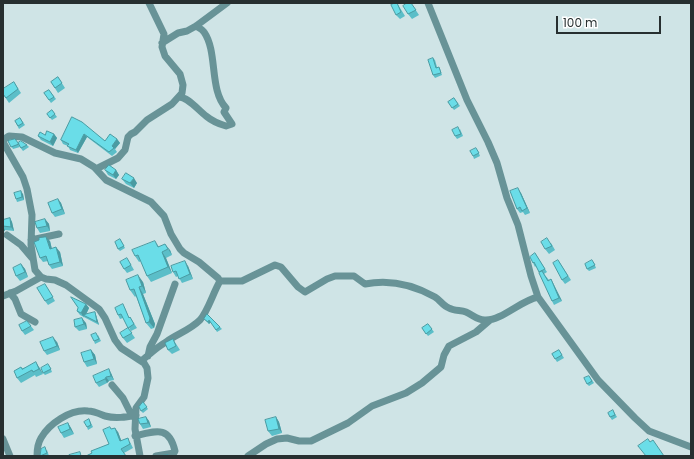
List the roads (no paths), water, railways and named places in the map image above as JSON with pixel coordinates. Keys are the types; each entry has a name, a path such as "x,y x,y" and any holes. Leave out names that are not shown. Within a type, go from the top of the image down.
{"street":[{"path":"96,169 118,158 125,150 128,138 131,134 147,120 180,97 182,93 183,85 180,74 165,56 162,43 164,34 149,3"},
{"path":"162,43 178,33 187,31 196,26 227,3"},
{"path":"428,3 467,100 497,162 507,198 518,225 538,297 598,380 649,432 691,447"},
{"path":"180,97 187,99 204,115 218,123 226,126 232,124 224,112 226,108 222,104 216,83 212,57 207,40 203,31 196,26"},
{"path":"140,456 134,415 136,408 144,397 148,378 147,368 141,361 121,348 115,340 105,318 99,309 66,285 41,276 35,270 32,258 31,240 32,215 27,189 23,177 3,141 9,136 22,137 55,153 81,159 96,169 106,180 151,202 164,216 171,234 180,249 199,262 220,281 242,281 275,265 281,267 298,287 305,292 327,278 335,276 354,276 365,284 375,282 405,284 412,286 435,297 448,308 467,313 483,321 490,320"},
{"path":"31,240 59,234"},
{"path":"7,235 21,245 32,258"},
{"path":"6,294 41,276"},
{"path":"141,361 164,342 188,329 200,320 207,309 213,293 220,281"},
{"path":"148,356 150,347 157,334 175,284"},
{"path":"6,294 15,299 21,314 35,322"},
{"path":"248,456 266,444 277,439 287,438 299,441 311,441 348,423 372,406 406,394 441,367 444,355 449,346 476,332 490,320 530,299 538,297"},
{"path":"112,385 134,415"},
{"path":"37,456 41,438 57,422 67,415 87,410 107,417 134,415"},
{"path":"136,436 154,431 164,432 167,434 175,451 174,453 156,456"},
{"path":"3,439 10,456"}]}
